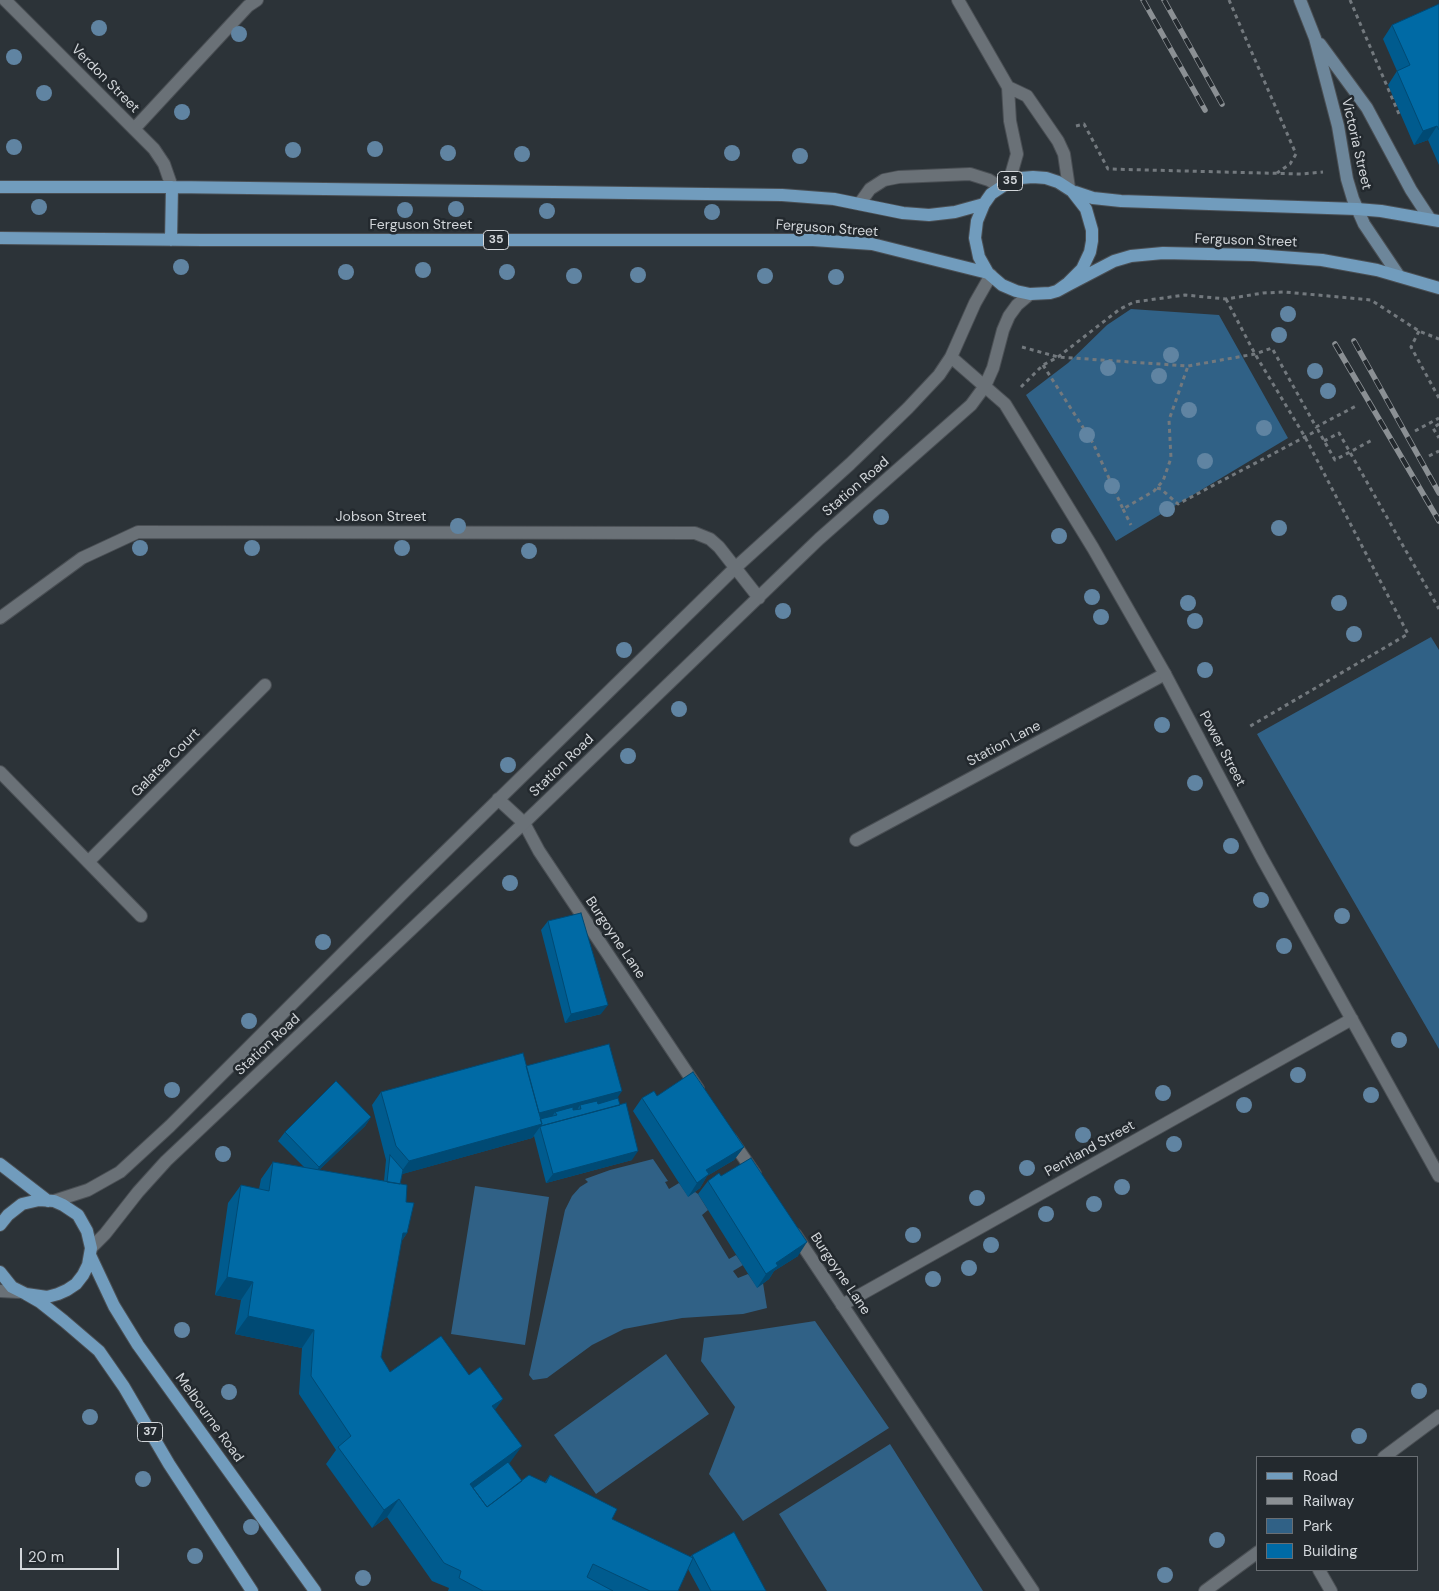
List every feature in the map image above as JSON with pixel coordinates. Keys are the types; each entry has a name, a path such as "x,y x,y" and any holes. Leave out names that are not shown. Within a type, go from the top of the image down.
{"main road":[{"name":"35","path":"1057,291 1030,294 1002,285 989,274 979,257 975,238 977,221 984,204 991,194 1005,184 1021,178 1037,177 1058,182 1070,190 1093,198 1120,201 1357,209 1434,220"},
{"name":"Ferguson Street","path":"0,187 710,193 809,196 903,213 929,215 954,212 984,204"},
{"path":"172,187 172,240"},
{"path":"1057,291 1072,279 1086,262 1092,241 1090,219 1086,208 1070,190"},
{"name":"Ferguson Street","path":"0,238 172,240 813,240 872,244 989,274"},
{"name":"Ferguson Street","path":"1057,291 1114,261 1131,256 1158,253 1304,258 1356,265 1439,288"},
{"path":"0,1164 51,1201"},
{"path":"0,1225 8,1214 22,1204 39,1200 51,1201"},
{"name":"Melbourne Road","path":"51,1201 63,1205 78,1215 88,1231 91,1252 114,1306 138,1345 315,1591"},
{"path":"23,1293 48,1297 68,1290 83,1275 91,1252"},
{"name":"37","path":"0,1272 6,1281 40,1302 87,1339 104,1358 169,1464 252,1591"}],"street":[{"name":"Verdon Street","path":"5,0 154,149 164,164 172,187"},
{"path":"134,129 248,6 257,0"},
{"path":"860,204 870,189 884,180 898,176 970,174 1005,184 1018,154 1010,121 1008,87 958,0"},
{"name":"Victoria Street","path":"1300,0 1315,38 1338,126 1347,180 1357,209 1364,224 1399,276"},
{"name":"Victoria Street","path":"1315,38 1367,108 1411,190 1434,220"},
{"path":"1008,87 1027,96 1053,133 1064,154 1070,190"},
{"name":"Station Road","path":"51,1201 88,1190 120,1172 170,1126 498,800 736,568 880,437 939,375 963,334 989,274"},
{"name":"Station Road","path":"91,1252 138,1192 166,1162 524,823 819,539 963,413 986,386 993,368 1002,330 1009,316 1017,305 1030,294"},
{"name":"Power Street","path":"951,357 1006,404 1093,548 1165,674 1262,858 1439,1176"},
{"name":"Jobson Street","path":"0,618 82,558 138,532 695,533 710,539 719,547 759,598"},
{"name":"Station Lane","path":"856,840 1165,674"},
{"name":"Galatea Court","path":"88,862 265,685"},
{"path":"0,772 141,916"},
{"path":"498,800 524,823"},
{"name":"Burgoyne Lane","path":"524,823 539,851 703,1096"},
{"name":"Pentland Street","path":"842,1305 1352,1019"},
{"path":"725,1129 763,1186"},
{"name":"Burgoyne Lane","path":"790,1227 1033,1591"},
{"path":"0,1291 23,1293"},
{"path":"1385,1456 1439,1416"},
{"path":"1205,1591 1256,1553"},
{"path":"1320,1571 1331,1591"}],"path":[{"path":"1053,133 1084,124 1108,168 1277,173 1290,164 1296,154 1229,0"},
{"path":"1350,0 1400,116"},
{"path":"1006,404 1043,365 1058,357 1120,309 1134,302 1185,295 1226,300 1263,293 1285,292 1371,300 1419,331 1439,339"},
{"path":"1226,300 1254,354 1305,437 1408,634 1247,728"},
{"path":"1419,331 1411,347 1439,398"},
{"path":"1000,340 1058,357 1188,366 1254,354 1272,348 1316,426 1356,406"},
{"path":"1043,365 1094,443 1131,525"},
{"path":"1123,509 1156,488 1163,481 1172,458 1169,420 1188,366"},
{"path":"1415,431 1439,418"},
{"path":"1439,424 1433,428 1439,438"},
{"path":"1156,488 1161,489 1178,504 1318,430 1334,460 1374,439"},
{"path":"1324,441 1339,433 1439,609"},
{"path":"1429,456 1439,450"}],"green space":[{"path":"1131,309 1219,315 1288,438 1116,541 1026,395 1068,363 1107,325"},
{"path":"1431,637 1439,650 1439,1049 1257,734"},
{"path":"653,1159 668,1181 665,1182 669,1189 679,1183 688,1196 695,1192 698,1194 708,1210 702,1215 729,1259 736,1255 743,1265 733,1271 738,1278 748,1274 757,1287 763,1283 767,1308 743,1314 682,1318 624,1329 592,1345 547,1378 533,1380 529,1375 565,1210 572,1196 580,1187 588,1182 585,1179 610,1170"},
{"path":"475,1186 549,1197 525,1345 451,1334"},
{"path":"815,1321 889,1428 743,1521 709,1474 735,1407 701,1361 704,1338"},
{"path":"666,1354 709,1414 596,1494 554,1435"},
{"path":"890,1444 983,1591 827,1591 779,1514"}],"building":[{"path":"1439,4 1439,130 1437,126 1423,131 1397,71 1410,65 1392,25"},
{"path":"581,913 608,1005 571,1014 548,921"},
{"path":"609,1044 622,1091 539,1113 526,1066"},
{"path":"523,1053 542,1124 409,1161 396,1146 381,1092"},
{"path":"693,1072 744,1147 706,1170 709,1174 697,1183 642,1098 654,1091 657,1096"},
{"path":"336,1081 371,1117 319,1167 285,1132"},
{"path":"618,1098 620,1105 541,1126 540,1119 557,1115 555,1112 573,1107 573,1110 581,1109 580,1105 597,1101 598,1104"},
{"path":"626,1103 638,1151 553,1174 541,1126"},
{"path":"390,1155 403,1170 400,1184 387,1182"},
{"path":"751,1158 807,1242 776,1263 778,1266 766,1274 708,1181 719,1173 721,1176"},
{"path":"273,1162 407,1185 406,1202 414,1203 407,1233 403,1233 381,1357 390,1372 441,1336 469,1375 480,1367 503,1399 492,1406 522,1446 470,1484 487,1507 529,1475 546,1483 550,1475 617,1509 612,1519 693,1558 678,1591 650,1591 593,1564 587,1577 613,1591 483,1591 459,1578 461,1571 444,1563 399,1499 384,1510 338,1447 351,1436 311,1376 314,1330 248,1316 253,1282 227,1277 241,1185 269,1191"},
{"path":"508,1462 522,1481 487,1507 473,1488"},
{"path":"734,1532 766,1591 711,1591 692,1555"}],"railway":[{"path":"1143,0 1205,110"},
{"path":"1164,0 1222,104"},
{"path":"1354,341 1439,493"},
{"path":"1335,344 1439,521"}]}
